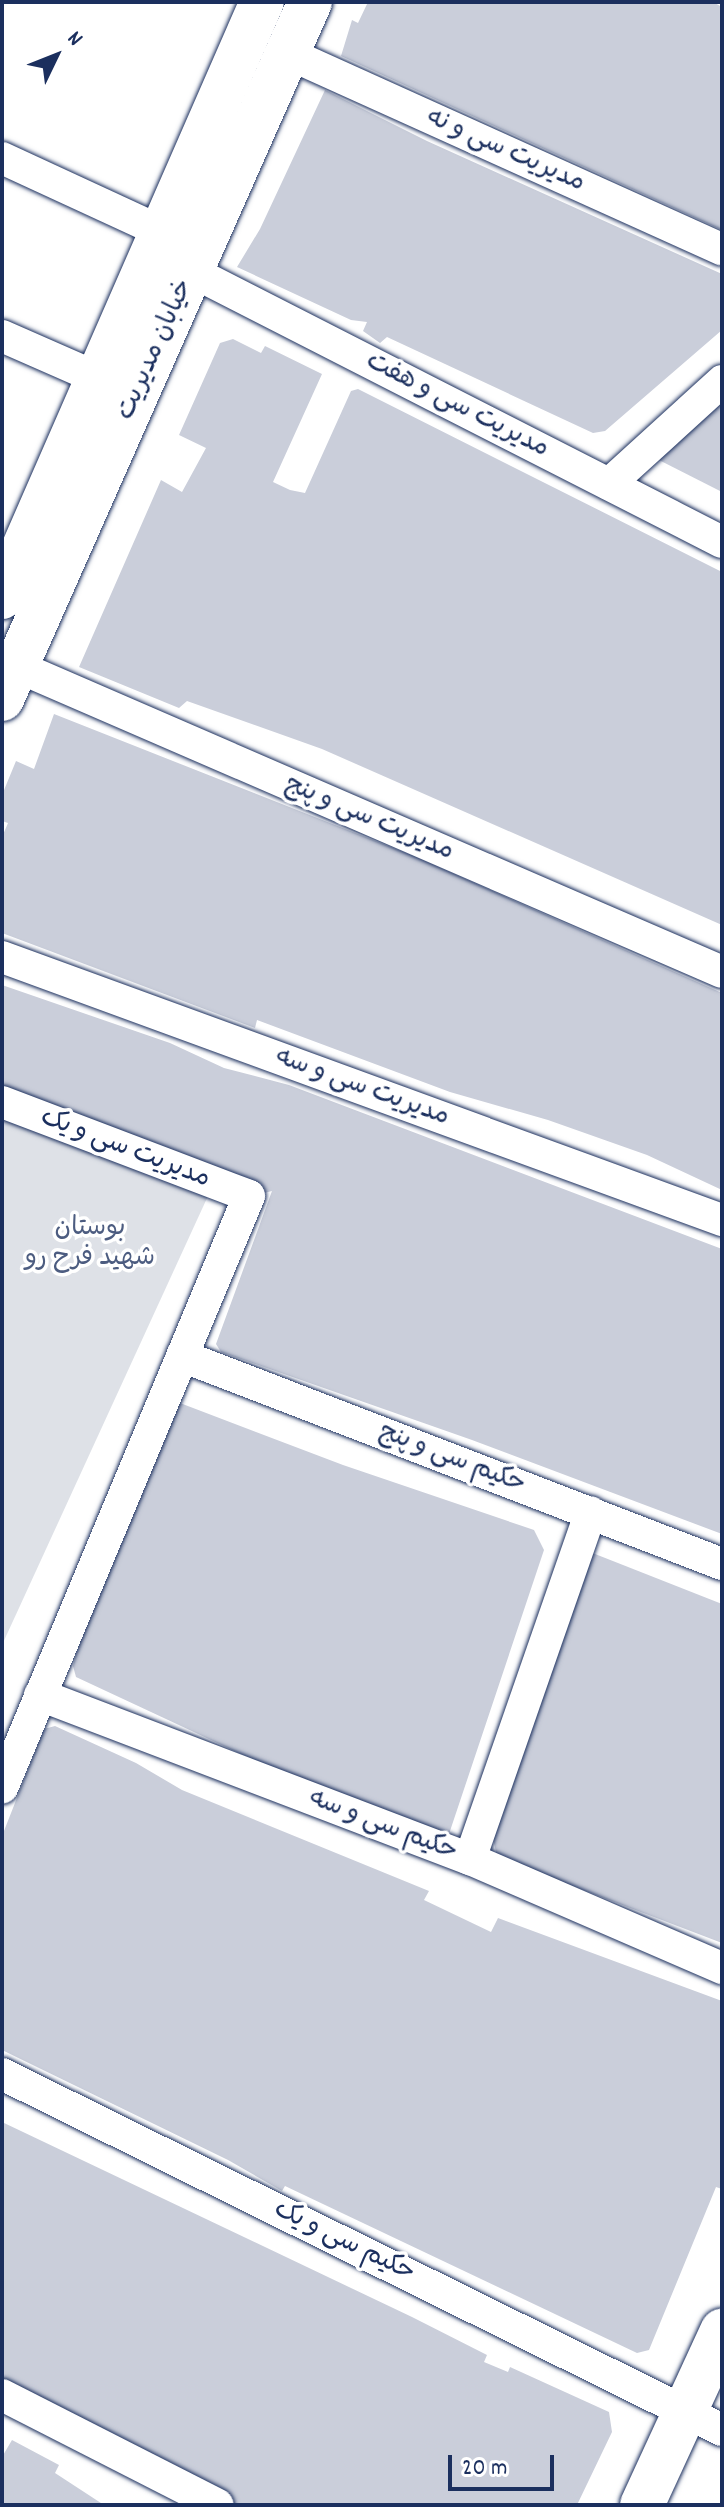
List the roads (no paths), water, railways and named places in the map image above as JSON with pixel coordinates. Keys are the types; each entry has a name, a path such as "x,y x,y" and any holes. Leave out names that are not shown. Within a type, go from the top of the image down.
{"main road":[{"name":"خیابان مدیریت","path":"9,682 310,2"},
{"name":"خیابان مدیریت","path":"2,597 100,379 252,6"},
{"path":"642,2505 704,2420 722,2331"}],"street":[{"name":"مدیریت سی و نه","path":"287,53 722,249"},
{"path":"2,158 162,232"},
{"name":"مدیریت سی و هفت","path":"191,271 722,542"},
{"path":"2,336 100,379"},
{"path":"609,484 722,381"},
{"name":"مدیریت سی و پنج","path":"9,682 722,972"},
{"name":"مدیریت سی و سه","path":"2,957 722,1220"},
{"name":"مدیریت سی و یک","path":"2,1102 249,1196 182,1356"},
{"path":"2,1788 182,1356"},
{"name":"حکیم سی و پنج","path":"182,1356 722,1564"},
{"path":"470,1859 591,1512"},
{"name":"حکیم سی و سه","path":"40,1695 470,1859 722,1968"},
{"name":"حکیم سی و یک","path":"2,2074 704,2420"},
{"path":"6,2406 218,2505"}],"park label":[{"name":"بوستان شهید فرح رو","path":"90,1244"}]}
